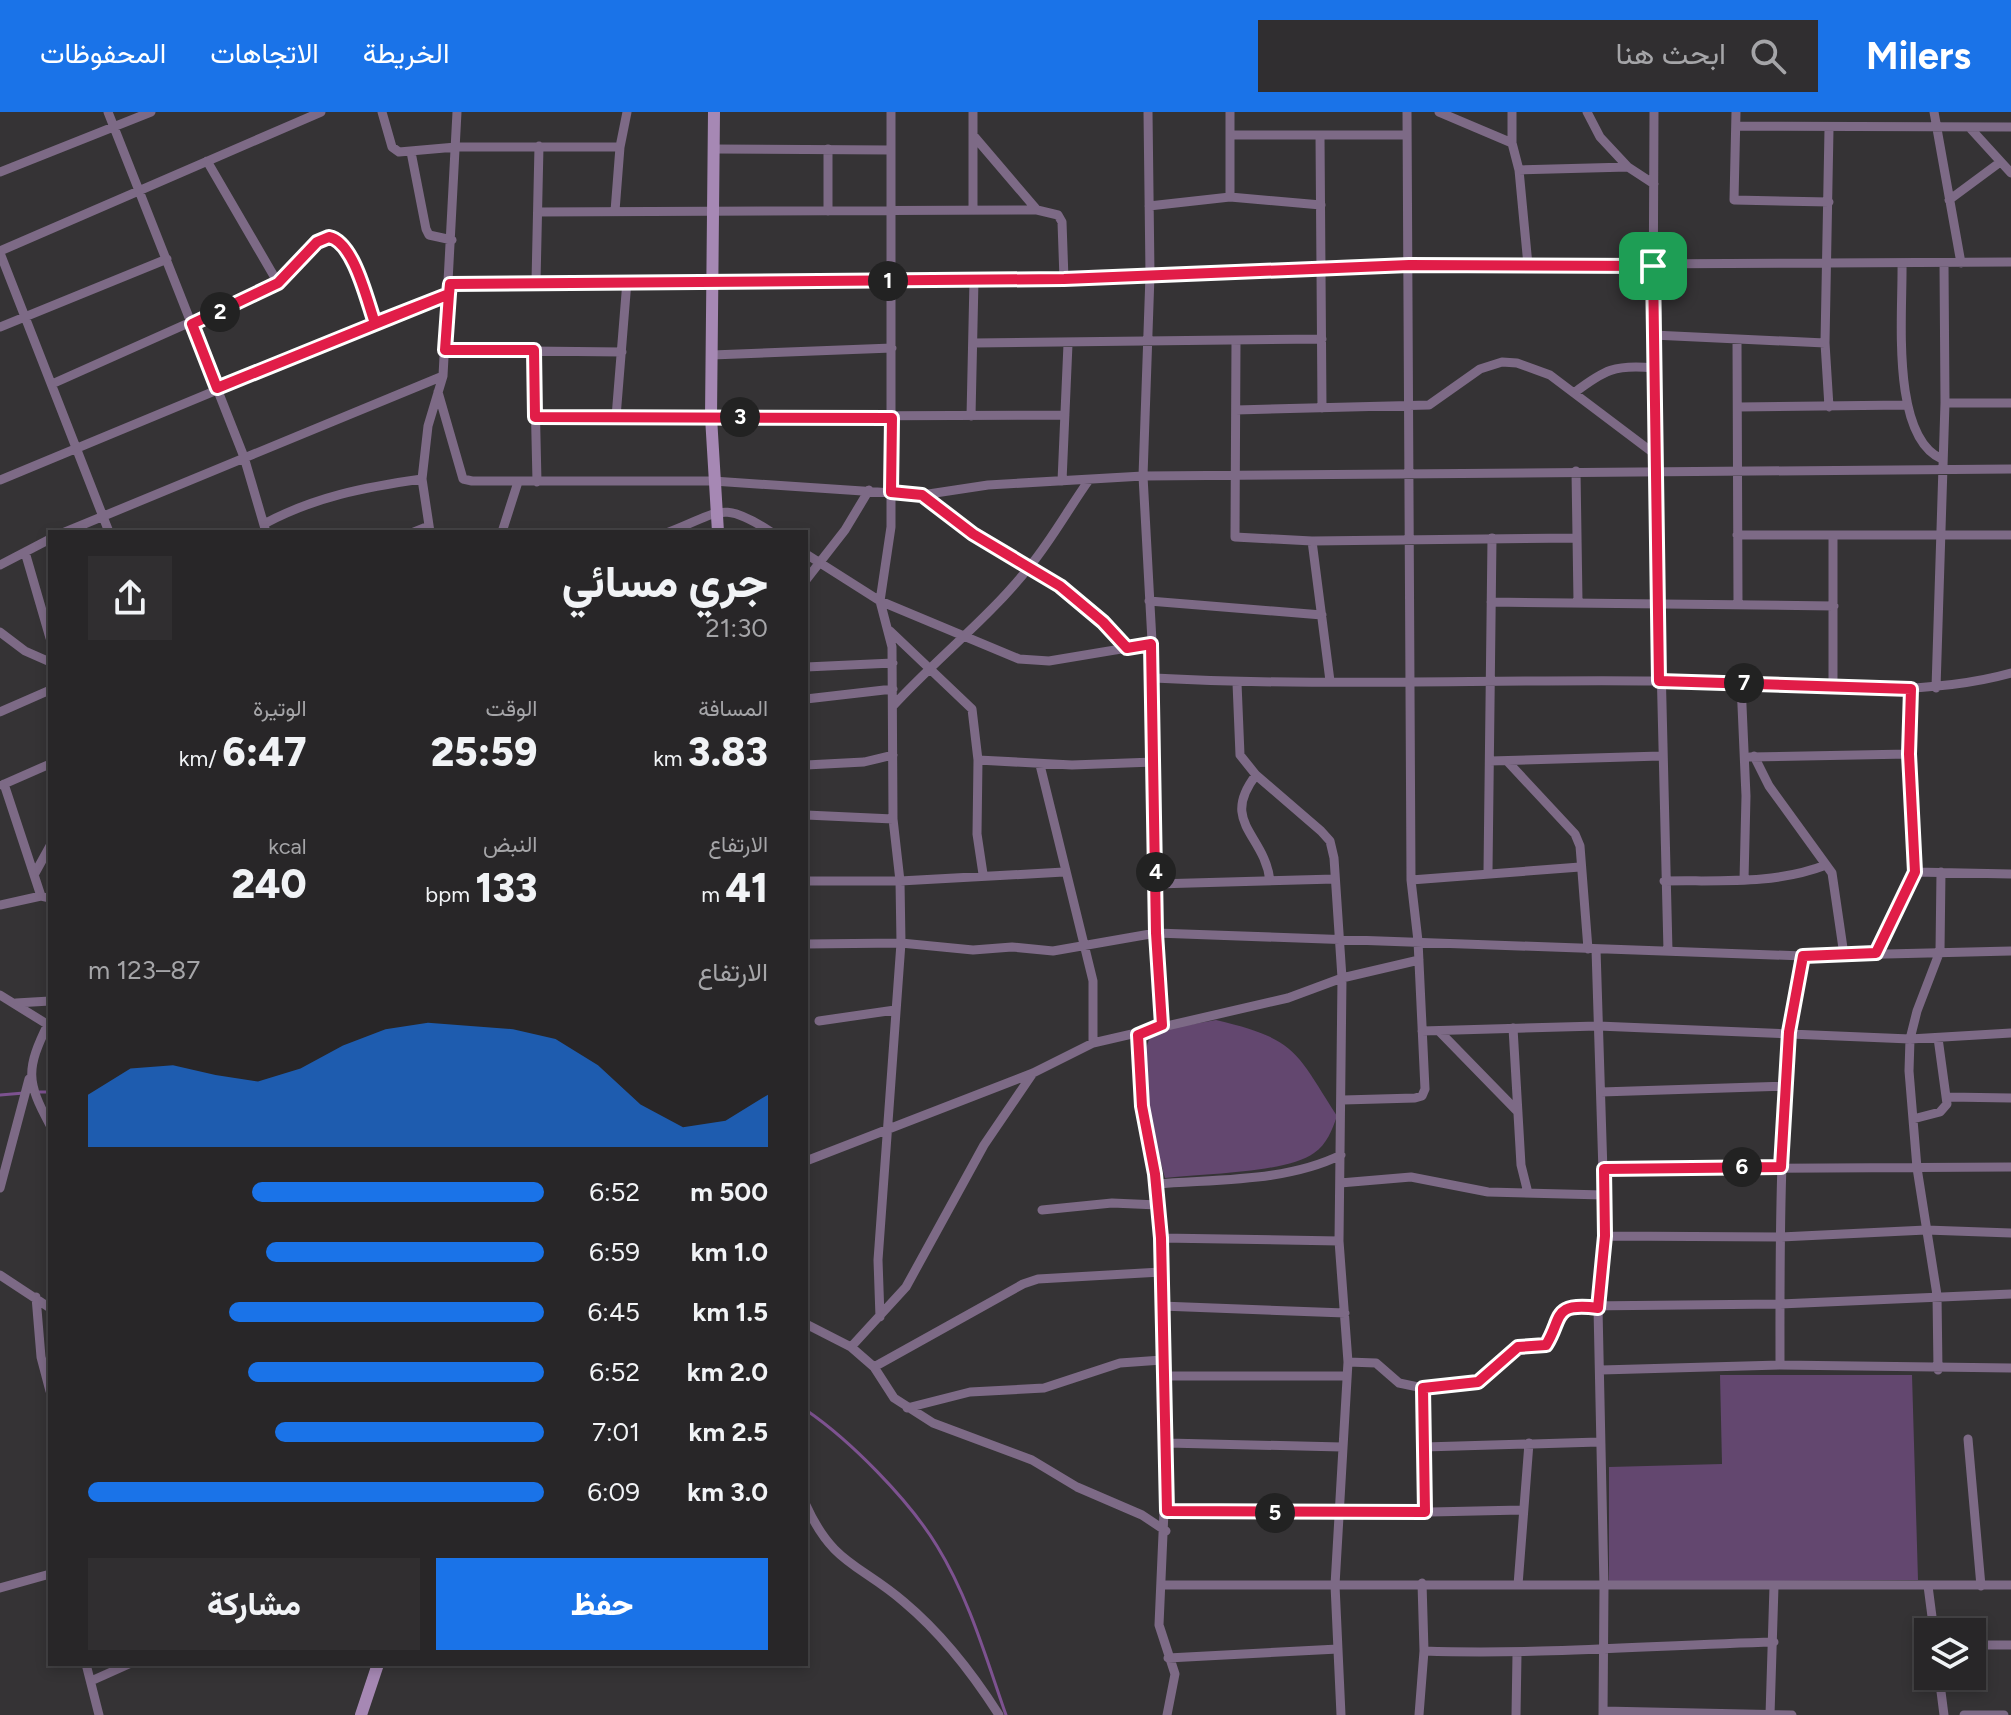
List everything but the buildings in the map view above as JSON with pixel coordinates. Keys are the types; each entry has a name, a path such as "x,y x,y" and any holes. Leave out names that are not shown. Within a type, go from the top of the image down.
{"street":[{"path":"108,112 244,457 265,528 306,503 370,487 422,479"},
{"path":"0,172 151,112"},
{"path":"292,112 295,123"},
{"path":"108,530 0,252 321,112"},
{"path":"382,112 392,147 399,152 456,147 620,147"},
{"path":"429,529 422,479 427,435 443,376 457,112"},
{"path":"615,211 620,147 627,112"},
{"path":"714,112 711,417 718,530"},
{"path":"880,1317 878,1260 901,943 900,881 893,819 893,663 890,631 880,601 890,545 891,112"},
{"path":"973,112 973,210"},
{"path":"1148,112 1150,275 1143,476 1154,678 1156,933 1162,1025"},
{"path":"1230,112 1230,197"},
{"path":"1343,1100 1422,1096 1419,960 1411,880 1407,112"},
{"path":"1439,112 1512,143"},
{"path":"1512,112 1512,143 1519,170 1528,265"},
{"path":"1587,112 1600,137 1628,167 1654,184"},
{"path":"1654,112 1653,335 1659,681 1668,951"},
{"path":"1736,112 1734,200 1829,202"},
{"path":"1934,112 1961,263"},
{"path":"1736,126 1829,129 1936,124 1970,128 2011,127"},
{"path":"1970,128 2011,173"},
{"path":"1829,129 1829,264 1825,343 1829,407"},
{"path":"973,135 1037,210"},
{"path":"1231,135 1407,135"},
{"path":"1320,135 1322,408"},
{"path":"536,282 539,146"},
{"path":"714,149 891,150"},
{"path":"828,149 828,211"},
{"path":"411,152 426,229 429,235 452,240"},
{"path":"207,161 278,283"},
{"path":"1949,200 1999,163"},
{"path":"1519,170 1628,167"},
{"path":"1149,206 1230,197 1321,205"},
{"path":"538,212 1037,210 1058,215 1062,222 1064,279"},
{"path":"52,384 278,283 317,242 335,238 354,263 375,323"},
{"path":"0,327 167,259"},
{"path":"0,480 78,451 450,289 536,282 1064,279 1409,265 2011,262"},
{"path":"1936,688 1945,403 1944,263"},
{"path":"1902,264 1905,405 1927,449 1942,459"},
{"path":"971,416 974,280"},
{"path":"616,417 627,281"},
{"path":"1653,335 1825,343"},
{"path":"973,343 1322,339"},
{"path":"1236,340 1235,537 1312,541 1577,538"},
{"path":"1737,340 1738,603"},
{"path":"1062,481 1068,344"},
{"path":"712,355 892,348"},
{"path":"445,350 622,352"},
{"path":"534,350 537,482"},
{"path":"1236,410 1436,404 1480,369 1502,362 1534,367 1656,455"},
{"path":"1574,393 1602,371 1631,366 1654,368"},
{"path":"69,530 443,376"},
{"path":"438,392 463,479 518,482 713,481 922,495 988,485 1143,476 1407,476 1657,469 2011,469"},
{"path":"1945,403 2011,403"},
{"path":"1738,407 1905,405"},
{"path":"535,417 1065,415"},
{"path":"1576,471 1578,601"},
{"path":"893,706 927,669 953,650 1030,567 1089,480"},
{"path":"503,530 518,482"},
{"path":"808,577 869,490"},
{"path":"922,495 973,534 1074,597 1127,648"},
{"path":"673,530 716,511 740,514 768,530"},
{"path":"1737,535 2011,535"},
{"path":"1833,536 1833,686"},
{"path":"1488,871 1492,538"},
{"path":"0,565 48,540"},
{"path":"1312,541 1330,681"},
{"path":"25,552 48,631"},
{"path":"808,555 880,601 1035,662 1151,644"},
{"path":"1149,601 1322,615"},
{"path":"1491,602 1834,606"},
{"path":"890,631 972,709 978,760 977,834 983,874"},
{"path":"0,632 25,651 48,661"},
{"path":"808,667 893,663"},
{"path":"1154,678 1237,683 1659,681 1911,689 1962,686 2011,673"},
{"path":"1237,683 1240,755 1256,775 1330,841 1335,879 1342,978 1339,1241 1348,1362 1335,1585 1341,1715"},
{"path":"1741,683 1748,757 1744,880"},
{"path":"808,699 893,689"},
{"path":"1876,953 1915,872 1909,754 1911,689"},
{"path":"0,712 48,691"},
{"path":"1748,757 1909,754"},
{"path":"808,765 864,762 893,755"},
{"path":"1490,761 1661,756"},
{"path":"1748,757 1836,881 1844,955"},
{"path":"978,760 1040,765 1154,762"},
{"path":"1507,761 1575,834 1580,846 1580,867 1592,949 1601,1092 1605,1236 1598,1308 1604,1587 1603,1713 1792,1715"},
{"path":"0,905 45,897 2,785 48,765"},
{"path":"1040,765 1093,981 1093,1043"},
{"path":"1256,775 1242,794 1240,810 1245,827 1268,864 1270,881"},
{"path":"808,815 893,819"},
{"path":"34,875 48,850"},
{"path":"1664,881 1788,877 1826,865"},
{"path":"1411,880 1488,871 1580,867"},
{"path":"808,881 900,881 983,874 1064,872"},
{"path":"1915,872 2011,874"},
{"path":"1938,1370 1937,1295 1917,1168 1910,1039 1940,951 1941,872"},
{"path":"1156,884 1335,879"},
{"path":"808,944 901,943 973,950 1012,947 1053,951 1156,933 1338,937 1803,956 2011,951"},
{"path":"1780,1365 1781,1167 1789,1032 1803,956"},
{"path":"808,1160 889,1126 1033,1073 1093,1043 1288,998 1342,978 1419,960"},
{"path":"0,995 48,1024"},
{"path":"16,1003 48,1001"},
{"path":"819,1021 895,1010"},
{"path":"1422,1031 1598,1026 1910,1039 2011,1033"},
{"path":"0,1188 34,1052 48,1027"},
{"path":"1513,1028 1521,1165 1528,1193"},
{"path":"1439,1031 1518,1112"},
{"path":"1138,1035 1142,1106 1157,1184 1161,1238 1167,1511 1159,1625 1175,1674 1167,1715"},
{"path":"1913,1119 1940,1112 1948,1097 1938,1038"},
{"path":"851,1347 915,1274 924,1250 947,1216 984,1145 1033,1073"},
{"path":"29,1079 48,1121"},
{"path":"1601,1092 1787,1086"},
{"path":"1948,1097 2011,1098"},
{"path":"1157,1184 1278,1174 1321,1165 1341,1155"},
{"path":"1604,1169 2011,1167"},
{"path":"1340,1183 1411,1177 1488,1192 1604,1195"},
{"path":"1042,1210 1112,1203 1158,1205"},
{"path":"1605,1236 1781,1237 1926,1230 2011,1233"},
{"path":"1161,1238 1339,1241"},
{"path":"874,1367 1023,1284 1038,1279 1161,1272"},
{"path":"0,1275 48,1306"},
{"path":"1348,1362 1376,1363 1396,1382 1423,1388 1478,1382 1518,1347 1546,1345 1557,1315 1562,1311 1585,1306 1780,1304 2011,1294"},
{"path":"36,1297 41,1357 48,1383"},
{"path":"1161,1306 1345,1313"},
{"path":"808,1325 851,1347 874,1367 894,1398 907,1408 962,1436 1032,1460 1077,1487 1142,1515 1166,1531"},
{"path":"907,1408 970,1392 1044,1388 1120,1363 1162,1360"},
{"path":"1601,1370 1780,1365 1938,1370 2011,1368"},
{"path":"1162,1376 1347,1376"},
{"path":"1423,1388 1425,1512"},
{"path":"1968,1439 1981,1586"},
{"path":"1424,1447 1599,1442"},
{"path":"1167,1443 1342,1447"},
{"path":"1518,1585 1529,1443"},
{"path":"808,1509 830,1549 904,1601 973,1676 999,1715"},
{"path":"1167,1511 1339,1514 1522,1510"},
{"path":"0,1588 48,1575"},
{"path":"1419,1715 1424,1651 1422,1583"},
{"path":"1164,1585 2011,1585"},
{"path":"1770,1715 1774,1586"},
{"path":"1928,1586 1932,1618"},
{"path":"1424,1651 1517,1654 1603,1646 1774,1642"},
{"path":"1986,1645 2011,1645"},
{"path":"1168,1658 1338,1649"},
{"path":"1516,1715 1517,1654"},
{"path":"87,1666 99,1715"},
{"path":"91,1681 125,1666"},
{"path":"361,1715 377,1666"},
{"path":"1941,1690 1944,1715"},
{"path":"1964,1715 2004,1715"}],"shaded area":[{"path":"1216,1020 1263,1034 1291,1050 1337,1116 1322,1145 1301,1160 1264,1169 1165,1178 1147,1102 1144,1062 1147,1045 1154,1031"},
{"path":"1720,1375 1912,1375 1918,1580 1609,1582 1609,1467 1722,1464"}],"waterway":[{"path":"36,1092 48,1092"},
{"path":"0,1095 24,1093"},
{"path":"808,1412 878,1472 937,1546 968,1607 1006,1715"}],"route":[{"path":"1653,266 1409,265 1064,279 450,284 449,294 375,323 354,263 341,241 329,237 317,242 278,283 192,324 217,388 449,294 445,350 534,350 535,417 892,418 891,492 922,495 973,534 1060,586 1103,622 1127,648 1151,644 1154,678 1156,933 1162,1025 1138,1035 1142,1106 1155,1174 1161,1238 1167,1511 1425,1512 1423,1388 1478,1382 1494,1372 1518,1347 1546,1345 1557,1315 1562,1311 1585,1306 1598,1308 1605,1236 1604,1169 1781,1167 1789,1032 1803,956 1876,953 1915,872 1909,754 1911,689 1659,681 1653,266"}]}
